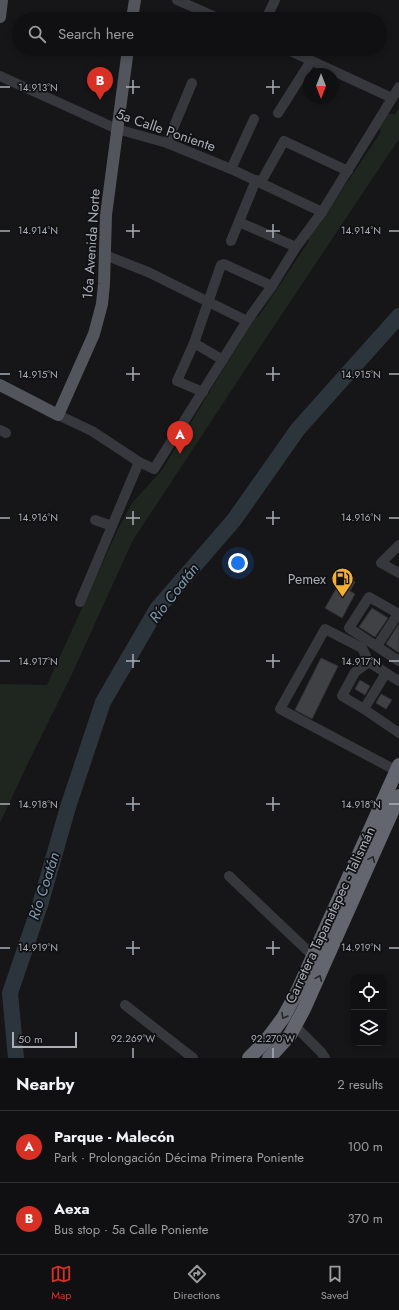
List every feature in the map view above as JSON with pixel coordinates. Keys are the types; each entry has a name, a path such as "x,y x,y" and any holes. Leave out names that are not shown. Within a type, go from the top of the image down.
{"highway":[{"name":"Carretera Tapanatepec - Talismán","path":"249,1058 265,1042 283,1018 398,769"},
{"name":"Carretera Tapanatepec - Talismán","path":"269,1058 290,1035 304,1009 399,796"}],"main road":[{"path":"0,17 2,0"},
{"path":"133,12 135,0"},
{"name":"16a Avenida Norte","path":"58,416 94,334 102,304 106,215 127,56"},
{"path":"0,385 58,416"}],"street":[{"path":"177,0 204,12"},
{"path":"269,12 275,0"},
{"path":"301,56 392,98"},
{"path":"278,113 311,61"},
{"name":"5a Calle Poniente","path":"0,76 117,129 167,143 231,169 322,212"},
{"path":"167,143 192,84"},
{"path":"58,416 92,431 139,462 154,469 247,321 272,286 296,247 322,212 399,87"},
{"path":"231,169 254,119"},
{"path":"231,241 259,181 284,141 348,171"},
{"path":"239,222 296,247"},
{"path":"105,255 148,272 247,321"},
{"path":"203,392 177,381 194,344 221,266 224,264 272,286"},
{"path":"194,344 223,360"},
{"path":"80,602 139,462"},
{"path":"95,520 112,526"},
{"path":"399,545 381,562 399,573"},
{"path":"377,646 398,614 369,597 349,628 399,661"},
{"path":"398,769 280,709 325,629 362,648 369,662 399,681"},
{"path":"369,662 356,672 342,696 399,733"},
{"path":"364,709 386,673"},
{"path":"229,876 308,951 327,959"},
{"path":"125,1005 193,1058"},
{"path":"295,1026 325,1058"}],"shaded area":[{"path":"399,108 399,139 133,540 72,674 0,823 0,684 47,685 117,531 132,503 162,470 241,340 243,328 250,320 258,317 309,241 306,235 321,221 381,132 379,128 387,114 395,114"}],"building":[{"path":"344,575 355,582 350,591 355,594 342,618 325,608"},
{"path":"372,608 388,618 375,637 359,627"},
{"path":"399,625 399,653 386,644"},
{"path":"321,658 338,666 312,719 295,710"},
{"path":"360,680 370,686 365,695 355,689"},
{"path":"381,694 392,700 386,709 376,703"}],"waterway":[{"name":"Río Coatán","path":"16,1058 10,993 40,905 68,807 103,702 157,609 234,520 298,429 399,316"}],"place":[{"name":"Aexa","path":"100,100"},
{"name":"Parque - Malecón","path":"180,454"},
{"name":"Pemex","path":"342,598"}]}
